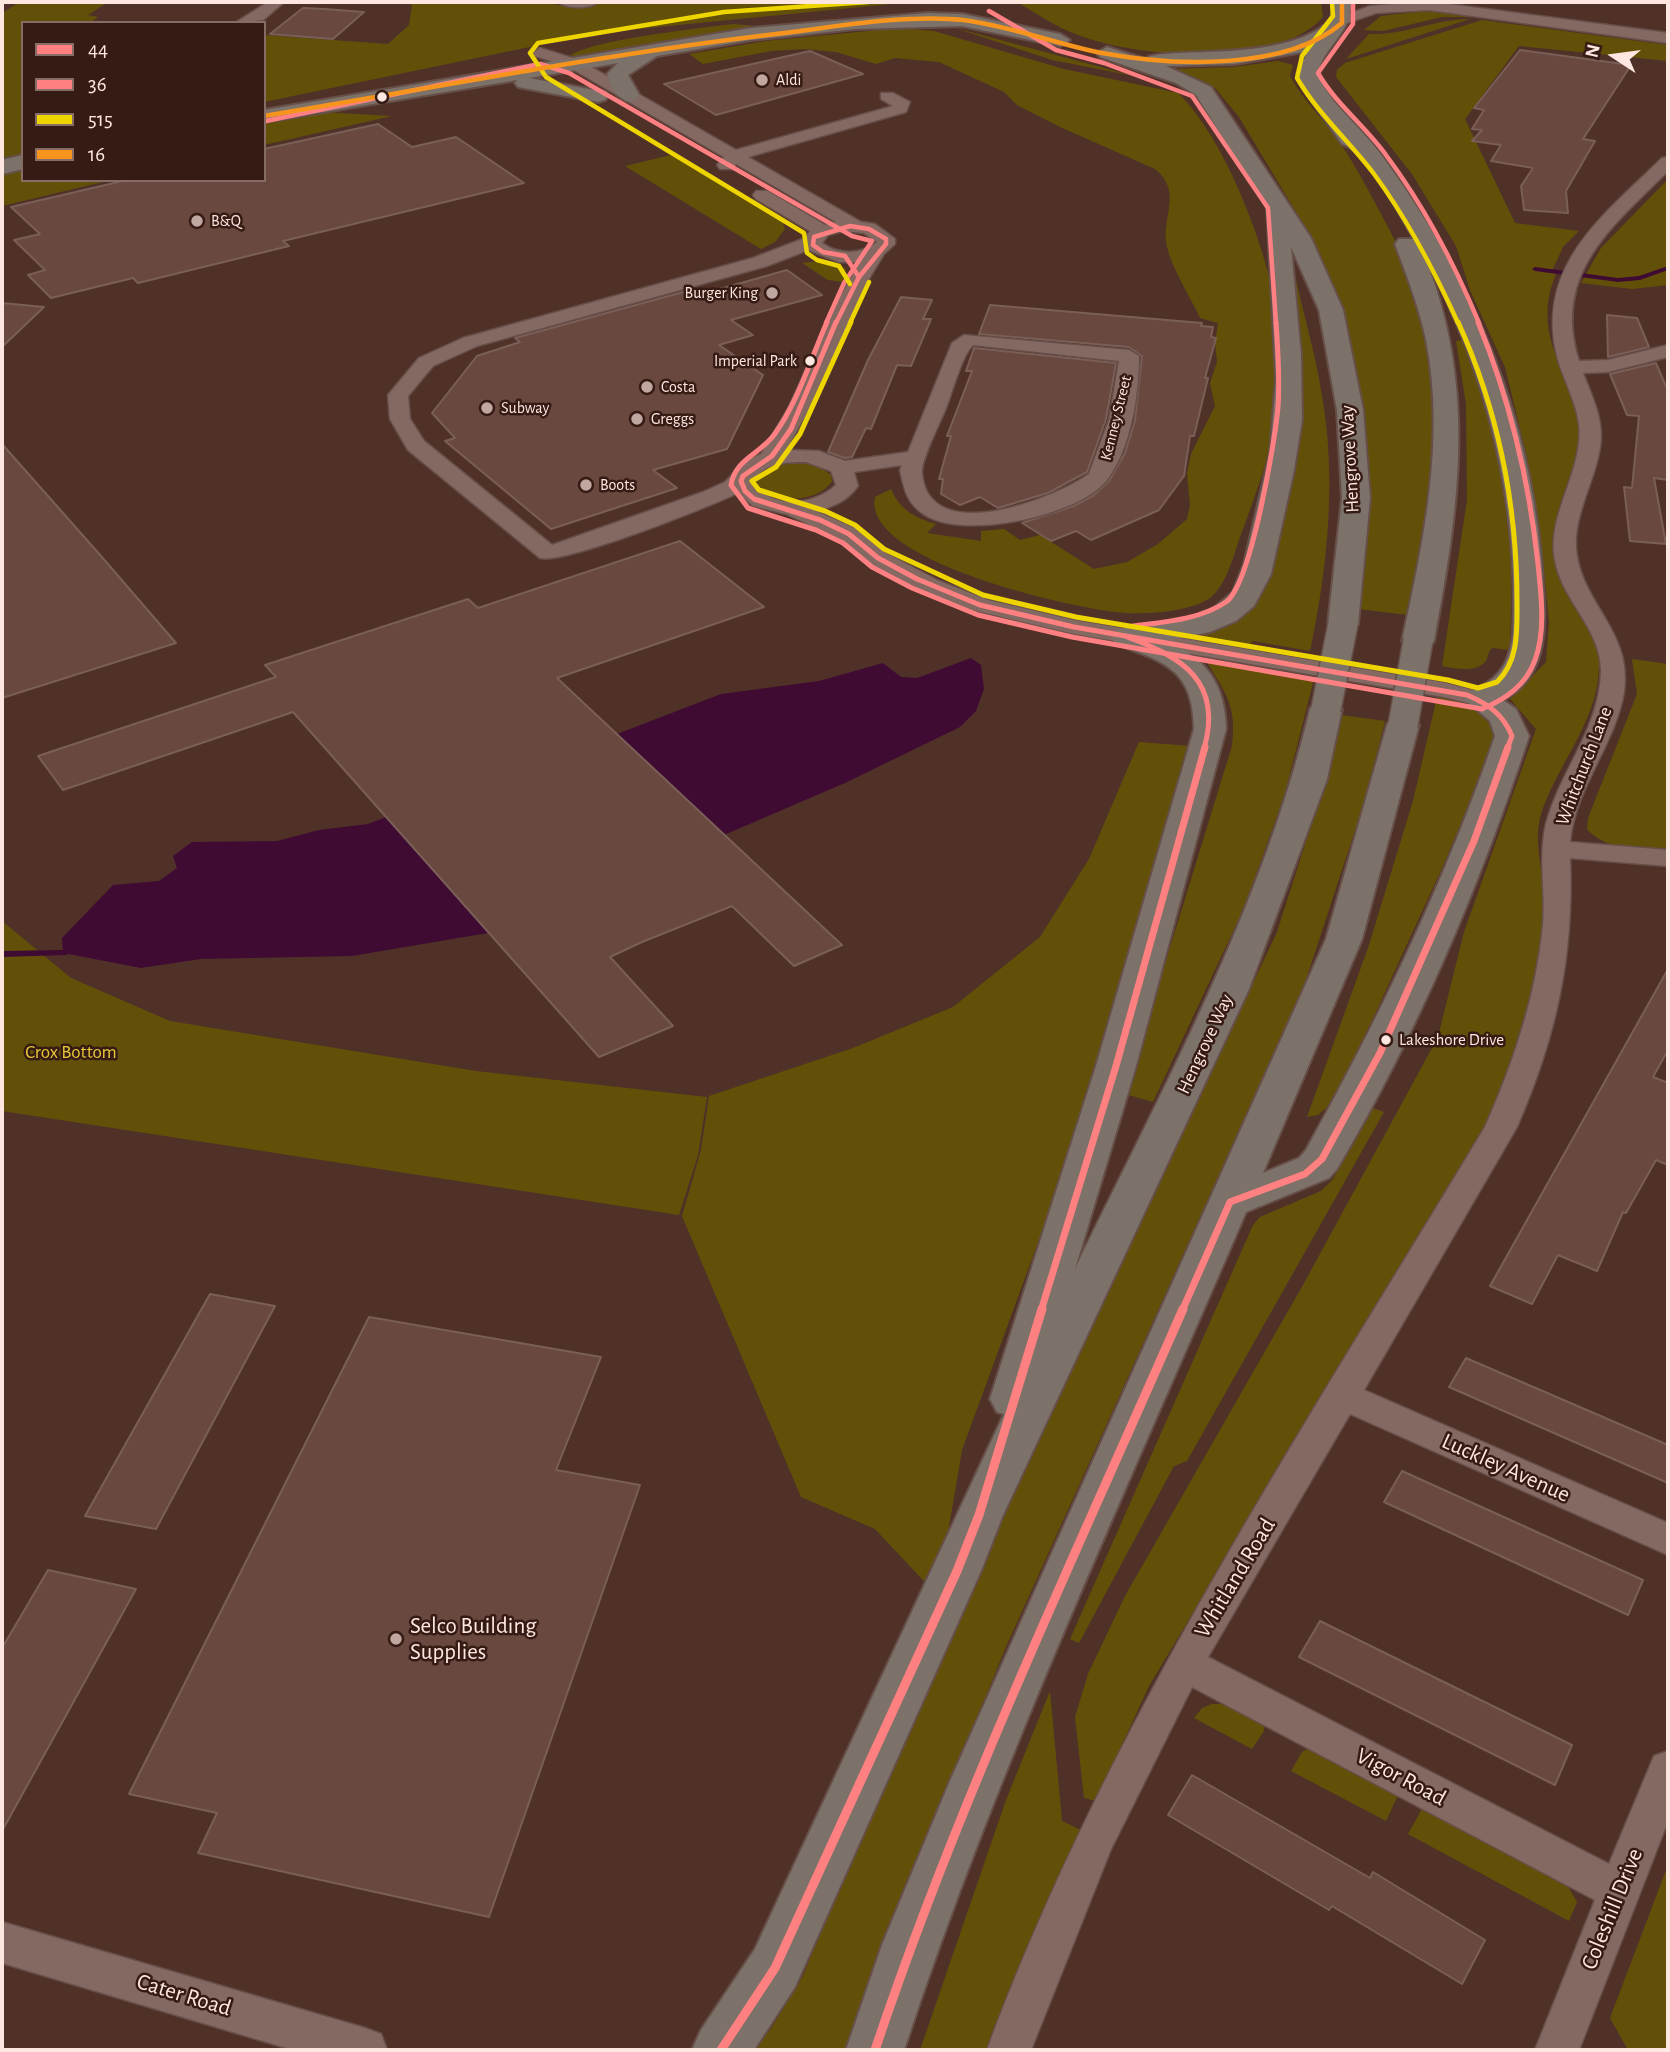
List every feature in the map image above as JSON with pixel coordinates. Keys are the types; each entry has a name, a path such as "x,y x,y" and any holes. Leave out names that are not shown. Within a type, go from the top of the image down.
{"highway":[{"path":"266,113 546,60 702,25 916,9 948,2"},
{"path":"994,2 1059,40"},
{"path":"266,113 467,82 546,60 573,63 795,29 928,19 962,20 1107,53 1173,61 1231,60 1283,51 1329,35 1339,28 1343,10"},
{"path":"1230,1202 1314,1168 1322,1159 1380,1053 1475,841 1512,736 1504,716 1480,699 1507,686 1521,670 1526,656 1530,606 1527,533 1500,399 1466,314 1443,268 1368,149 1338,119 1313,88 1307,74 1311,61 1329,35"},
{"path":"630,96 619,83 617,74 623,66 667,48"},
{"name":"Hengrove Way","path":"721,2050 775,1968 957,1570 979,1515 1230,989 1306,791 1343,624 1356,498 1350,410 1331,310 1304,248 1204,91 1183,79 1107,53"},
{"path":"467,82 546,85 597,96"},
{"path":"875,2050 910,1945 976,1781 1344,939 1403,725 1443,516 1448,422 1441,357 1419,268 1383,193 1338,119"},
{"path":"2,166 21,162"},
{"path":"1128,637 1191,628 1209,621 1234,609 1251,588 1278,478 1289,408 1289,344 1280,266 1278,205"},
{"path":"979,1515 1115,1066 1210,729 1211,706 1198,675 1174,655 1128,637"}],"street":[{"path":"245,21 250,17 258,17 277,2"},
{"path":"566,2 591,2"},
{"path":"1402,2 1668,38"},
{"path":"1343,10 1451,8"},
{"path":"546,60 597,96 688,148 817,236"},
{"path":"573,63 857,227 878,232 887,239 886,244 859,278 791,429 769,459"},
{"path":"722,171 734,156 900,109 902,102 887,96"},
{"name":"Whitchurch Lane","path":"1501,1127 1518,1090 1542,1015 1553,966 1558,912 1560,825 1607,713 1614,667 1609,650 1578,591 1567,563 1564,533 1567,514 1584,470 1591,437 1562,337 1560,304 1571,271 1584,249 1668,162"},
{"path":"857,227 817,236 760,262 470,342 426,362 398,395 397,405 405,430 416,444 548,553 650,522 721,509 820,504 843,480 913,464"},
{"path":"817,236 818,250 839,256 859,278"},
{"path":"760,262 877,252"},
{"name":"Kenney Street","path":"965,340 1129,356 1126,384 1109,455 1102,472 1080,490 999,519 959,519 930,509 918,500 910,487 913,464 965,340"},
{"path":"1570,367 1608,366 1668,351"},
{"path":"791,429 794,443 803,456"},
{"path":"650,522 741,481 748,469 769,459 803,456 818,458 843,480"},
{"path":"843,480 840,513 849,534"},
{"path":"741,481 745,491 754,499 849,534 878,558 956,596 1040,620 1446,690 1480,699"},
{"path":"1558,849 1668,858"},
{"name":"Whitland Road","path":"1009,2050 1093,1843 1184,1663 1501,1127"},
{"name":"Luckley Avenue","path":"1344,1396 1668,1540"},
{"name":"Vigor Road","path":"1184,1663 1619,1891"},
{"name":"Coleshill Drive","path":"1563,2048 1619,1891 1660,1815 1668,1769"},
{"name":"Cater Road","path":"2,1942 365,2050"}],"green space":[{"path":"20,2 108,2 88,15 98,17 93,21 21,21 21,154 2,158 2,13"},
{"path":"403,2 531,2 590,8 597,2 912,2 597,33 266,102 266,35 388,44 409,25 412,5"},
{"path":"1017,2 1321,2 1323,17 1302,34 1274,45 1241,52 1169,53 1104,43 1078,35"},
{"path":"1426,11 1486,17 1442,17 1383,31 1364,30 1381,16"},
{"path":"1470,19 1346,59 1369,34"},
{"path":"1482,20 1668,45 1668,61 1519,46 1465,119 1515,223 1579,231 1563,247 1552,271 1556,274 1549,298 1548,319 1550,338 1571,392 1580,432 1576,457 1559,508 1557,530 1560,546 1597,644 1598,681 1587,719 1551,790 1538,828 1545,920 1536,996 1508,1089 1149,1686 1096,1801 1084,1798 1075,1717 1088,1674 1125,1596 1303,1285 1438,1037 1464,932 1536,729 1510,699 1546,662 1549,622 1541,540 1527,457 1505,367 1470,290 1456,246 1412,174 1336,77 1337,70 1345,63"},
{"path":"733,24 755,26 578,59 569,57 598,45 620,40"},
{"path":"952,27 1134,76 1052,60"},
{"path":"899,28 934,31 1064,69 1178,93 1199,117 1219,150 1238,187 1268,270 1283,349 1283,381 1278,418 1268,457 1233,559 1218,589 1203,602 1165,612 1144,613 1100,610 1065,603 978,578 936,561 902,542 880,521 875,497 891,489 909,512 936,524 927,533 981,541 981,531 1004,529 1020,540 1040,535 1094,569 1127,562 1158,544 1187,519 1190,505 1187,473 1191,454 1215,406 1210,383 1217,362 1215,343 1218,323 1200,318 1173,265 1166,237 1170,196 1164,178 1155,169 1060,127 1017,105 1004,92 939,62 895,58 876,64 836,52 806,49 771,51 703,64 689,54 766,41"},
{"path":"1278,61 1293,65 1290,76 1295,85 1341,144 1353,164 1404,260 1416,296 1430,368 1433,443 1427,528 1408,615 1358,609 1335,307 1299,217 1239,117 1215,88 1171,69 1234,67"},
{"path":"322,112 392,116 266,145 266,121"},
{"path":"671,155 783,223 785,229 775,242 761,249 625,166"},
{"path":"21,170 21,182 103,182 2,206 2,175"},
{"path":"1668,179 1668,285 1632,289 1581,283 1601,248"},
{"path":"802,263 835,263 846,269 843,282 828,280"},
{"path":"1296,280 1319,376 1329,455 1326,553 1310,651 1253,641 1242,652 1180,641 1218,630 1239,618 1256,599 1262,586 1291,281"},
{"path":"1465,340 1487,415 1504,491 1510,543 1511,596 1510,650 1492,648 1480,666 1463,669 1442,666 1467,500 1466,404 1456,341"},
{"path":"775,464 815,464 831,475 832,481 816,494 794,499 782,498 762,489 756,481 758,474"},
{"path":"1632,659 1668,664 1668,850 1614,845 1604,842 1587,829 1588,818 1637,694"},
{"path":"1206,661 1314,679 1285,793 1244,908 1153,1102 1125,1094 1232,746 1231,710"},
{"path":"1437,697 1467,704 1483,713 1494,729 1496,740 1443,866 1335,1101 1318,1115 1307,1117 1368,948 1413,801"},
{"path":"1342,715 1385,721 1366,797 1303,989 1006,1647 891,1926 845,2050 749,2050 770,2030 803,1976 865,1821 951,1629 1277,932 1327,776"},
{"path":"1139,742 1192,746 1089,1103 962,1450 942,1568 934,1592 875,1529 801,1497 682,1216 701,1150 709,1096 853,1048 953,1007 1040,937 1089,859"},
{"name":"Crox Bottom","path":"2,921 71,978 170,1021 476,1071 707,1097 698,1155 679,1215 2,1111"},
{"path":"1373,1108 1384,1112 1187,1461 1174,1466 1079,1643 1070,1639 1253,1225 1260,1217 1321,1191 1333,1179"},
{"path":"1050,1691 1062,1821 1083,1831 993,2050 920,2050 1006,1800"},
{"path":"1212,1704 1235,1704 1264,1716 1264,1731 1252,1749 1194,1718 1202,1708"},
{"path":"1315,1744 1399,1793 1386,1821 1291,1771 1302,1752"},
{"path":"1423,1807 1566,1883 1577,1902 1569,1921 1408,1834"},
{"path":"1668,1865 1668,2050 1628,2050 1610,2018"}],"shaded area":[{"path":"971,658 981,665 984,689 976,711 960,727 845,783 724,835 617,734 721,694 819,681 883,663 901,677 917,678"},
{"path":"386,817 488,933 352,956 201,959 141,968 63,953 62,938 113,885 159,881 177,868 173,856 192,842 277,841 319,830 368,824"}],"building":[{"path":"303,8 364,12 333,39 270,34"},
{"path":"1520,50 1631,65 1583,139 1595,141 1566,191 1568,213 1524,210 1521,186 1533,168 1491,161 1501,145 1472,141 1482,130 1472,129 1484,110 1474,108"},
{"name":"Aldi","path":"810,51 863,74 716,115 664,84"},
{"name":"B&Q","path":"378,124 412,147 456,137 524,183 283,241 289,246 138,283 133,278 51,298 28,275 45,270 14,240 40,234 11,207 118,182 266,182 266,149"},
{"path":"787,270 822,295 731,320 753,335 719,345 763,375 727,449 653,470 677,488 551,529 445,441 455,438 432,413 477,356 520,342 515,338 687,291 695,296"},
{"path":"901,297 932,300 923,319 931,319 911,366 897,365 871,429 866,428 852,457 845,458 828,452 868,360"},
{"path":"2,303 44,307 2,347"},
{"path":"990,305 1202,323 1201,326 1213,327 1211,337 1216,338 1194,436 1190,436 1184,476 1159,510 1091,540 1076,531 1051,541 1022,523 1074,506 1094,495 1109,481 1125,453 1135,421 1142,356 1129,347 979,334"},
{"path":"1607,315 1637,318 1649,347 1608,357"},
{"path":"974,348 1116,363 1106,419 1087,472 1048,493 998,508 980,497 960,505 941,494 943,479 939,479 951,436 947,436 972,371 966,371"},
{"path":"1656,363 1668,391 1668,480 1654,478 1666,544 1630,541 1624,487 1632,488 1639,416 1627,415 1610,374"},
{"path":"2,444 101,556 176,643 2,698"},
{"path":"680,541 764,607 557,678 842,945 794,966 732,906 642,942 610,957 673,1026 599,1057 293,712 63,790 38,756 276,677 265,665 468,599 478,608"},
{"path":"1668,969 1668,1050 1653,1077 1668,1083 1668,1165 1656,1160 1626,1213 1623,1212 1597,1271 1558,1255 1532,1304 1490,1286"},
{"path":"210,1294 275,1306 156,1529 85,1516"},
{"name":"Selco Building Supplies","path":"369,1317 601,1357 556,1470 640,1485 489,1917 198,1853 217,1813 129,1794"},
{"path":"1466,1358 1668,1445 1668,1483 1449,1387"},
{"path":"1402,1471 1643,1580 1628,1615 1384,1502"},
{"path":"48,1570 136,1589 2,1831 2,1648"},
{"path":"1320,1621 1572,1745 1555,1785 1299,1657"},
{"path":"1192,1775 1370,1878 1373,1872 1485,1940 1462,1984 1332,1906 1329,1910 1168,1815"}],"waterway":[{"path":"1535,269 1618,280 1640,278 1668,268"},
{"path":"2,954 63,953"}],"transit line":[{"name":"515","path":"850,284 839,266 824,263 807,253 804,248 804,233 546,77 530,53 538,43 724,12 868,2"},
{"name":"16","path":"266,116 714,41 876,22 961,20 1015,30 1103,53 1182,62 1237,60 1289,50 1328,35 1342,23 1342,2"},
{"name":"36","path":"266,121 540,64 569,73 852,236 872,241 844,283 782,424 763,450 751,454 733,471 731,485 737,497 748,508 816,530 843,543 872,567 912,588 978,615 1072,637 1482,709 1503,699 1521,684 1530,671 1538,648 1541,596 1527,480 1517,436 1490,350 1453,267 1393,165 1331,93 1318,73 1353,24 1353,2"},
{"name":"515","path":"869,282 800,434 776,467 752,481 759,490 825,511 855,525 884,549 922,569 983,595 1076,617 1448,680 1474,688 1489,687 1504,676 1509,667 1517,628 1517,567 1512,509 1502,452 1487,396 1467,342 1443,289 1414,236 1372,171 1316,107 1297,78 1302,56 1333,16 1332,3"},
{"name":"36","path":"989,11 1056,50 1104,63 1192,96 1268,208 1270,267 1278,345 1278,406 1268,476 1240,583 1227,601 1188,618 1133,626"},
{"name":"44","path":"859,278 845,256 823,252 813,245 814,237 832,229 850,226 878,233 886,239 886,244 870,260 856,281 832,330 802,408 787,436 772,456 743,476 741,481 745,491 754,499 820,520 849,534 878,558 917,579 980,605 1074,627 1467,695 1495,710 1505,721 1512,736 1474,841 1380,1053 1322,1159 1305,1174 1230,1202 976,1781 910,1945 875,2050"},
{"name":"44","path":"721,2050 775,1968 957,1571 979,1515 1116,1066 1210,729 1204,691 1188,667 1162,650 1127,637"}],"place":[{"name":"Aldi","path":"762,80"},
{"name":"B&Q","path":"197,221"},
{"name":"Burger King","path":"772,293"},
{"name":"Imperial Park","path":"810,361"},
{"name":"Costa","path":"647,387"},
{"name":"Subway","path":"487,408"},
{"name":"Greggs","path":"637,419"},
{"name":"Boots","path":"586,485"},
{"name":"Lakeshore Drive","path":"1386,1040"},
{"name":"Selco Building Supplies","path":"396,1639"}]}
